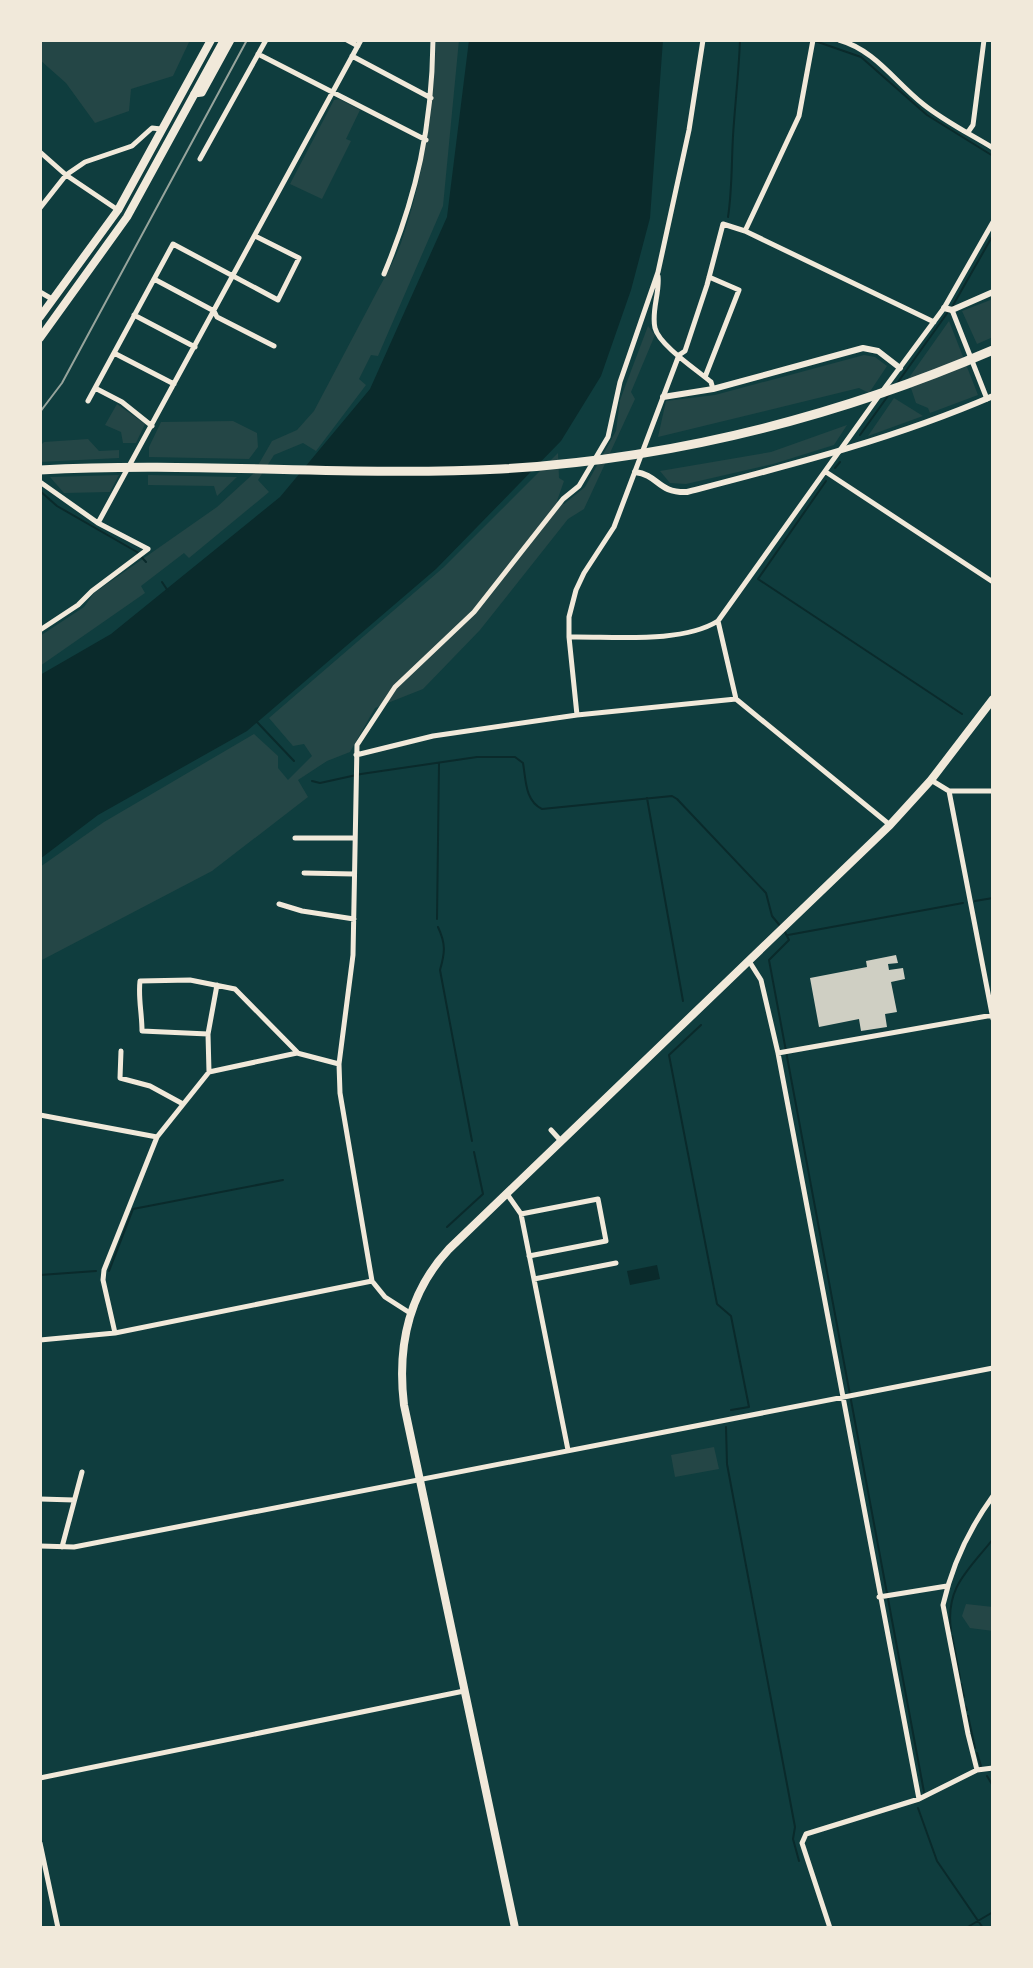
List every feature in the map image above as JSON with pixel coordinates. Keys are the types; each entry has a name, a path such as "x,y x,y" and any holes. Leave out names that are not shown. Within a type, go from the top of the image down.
{"highway":[{"path":"40,470 157,466 500,469 612,459 670,450 764,428 851,403 993,350"}],"main road":[{"path":"40,317 118,210 211,40"},
{"path":"40,338 127,217 224,40"},
{"path":"194,94 202,93 231,40"},
{"path":"515,1928 402,1389 403,1349 410,1313 439,1259 890,825 931,780 993,699"}],"street":[{"path":"200,159 266,40"},
{"path":"98,523 359,43 347,40"},
{"path":"384,274 416,183 426,140 433,42 426,40"},
{"path":"410,1313 385,1297 372,1281 340,1093 339,1064 353,955 357,745 395,687 474,612 563,499 579,486 608,437 620,382 658,272 689,130 703,40"},
{"path":"839,40 868,53 924,105 993,148"},
{"path":"968,132 973,125 984,40"},
{"path":"745,231 799,116 813,43"},
{"path":"258,54 426,140"},
{"path":"352,56 431,98"},
{"path":"40,208 66,175 85,162 132,146 152,128 164,129"},
{"path":"40,152 66,175 118,210"},
{"path":"569,637 697,631 718,621 900,368 934,322 948,309 993,222"},
{"path":"577,715 569,637 569,617 576,590 614,527 679,355 685,351 723,224 745,231 934,322"},
{"path":"88,401 173,244 278,300 299,258 255,236"},
{"path":"658,272 660,288 655,329 662,342 711,382 713,389"},
{"path":"705,377 739,290 709,277"},
{"path":"154,279 214,311 217,317 274,346"},
{"path":"40,292 53,300"},
{"path":"948,309 993,292"},
{"path":"635,472 649,475 668,491 687,492 839,452 990,397 948,309"},
{"path":"134,315 195,347"},
{"path":"663,397 713,389 863,348 878,351 900,368"},
{"path":"114,353 174,384"},
{"path":"95,388 122,402 152,426"},
{"path":"826,472 993,582"},
{"path":"40,482 98,523 148,549 78,605 40,630"},
{"path":"718,621 736,699 890,825"},
{"path":"356,755 433,736 577,715 736,699"},
{"path":"931,780 949,791 993,791"},
{"path":"779,1053 993,1016 949,791"},
{"path":"295,838 354,838"},
{"path":"304,873 354,874"},
{"path":"279,904 354,919"},
{"path":"749,960 761,980 779,1053 919,1799"},
{"path":"208,1034 142,1031 138,1000 140,981 190,980 235,989 297,1053"},
{"path":"209,1072 208,1034 217,985"},
{"path":"121,1051 120,1078 150,1086 183,1104"},
{"path":"115,1333 103,1280 104,1270 157,1137 209,1072 297,1053 339,1064"},
{"path":"40,1115 157,1137"},
{"path":"551,1130 561,1141"},
{"path":"507,1194 521,1214 568,1450"},
{"path":"521,1214 598,1199 601,1213 606,1241 529,1256"},
{"path":"534,1280 616,1263"},
{"path":"40,1340 115,1333 372,1281"},
{"path":"40,1546 88,1545 993,1368"},
{"path":"62,1547 82,1472"},
{"path":"977,1770 944,1622 943,1605 965,1539 993,1496"},
{"path":"40,1499 74,1500"},
{"path":"879,1597 947,1586"},
{"path":"40,1778 464,1691"},
{"path":"830,1928 809,1868 803,1838 806,1834 919,1799 977,1770 993,1768"},
{"path":"40,1843 58,1928"}],"shaded area":[{"path":"40,40 190,40 173,76 131,89 129,111 95,123 66,83 40,60"},
{"path":"436,40 459,40 443,206 378,356 371,355 359,379 366,385 316,451 303,443 274,455 258,480 269,492 189,558 184,553 141,586 145,593 40,666 40,636 84,607 94,593 217,507 253,474 272,441 297,430 314,411 401,243 416,193 426,143"},
{"path":"469,40 663,40 650,218 631,290 601,376 561,441 436,569 247,731 98,815 40,859 40,675 111,634 280,497 370,389 447,217"},
{"path":"339,99 360,110 346,139 351,141 322,199 290,184 334,100"},
{"path":"993,299 993,337 977,344 962,311"},
{"path":"949,321 978,395 930,413 928,408 916,403 908,379"},
{"path":"648,326 655,335 631,392 635,399 584,509 568,519 480,630 423,689 375,708 350,752 327,761 298,780 308,797 212,871 40,961 40,867 104,822 254,734 278,756 278,768 288,780 312,756 304,744 293,746 269,718 444,567 558,453 559,478 564,481 557,501 564,504 585,487 616,431 620,400"},
{"path":"864,355 875,357 887,366 869,393 859,388 658,437 666,401 715,395"},
{"path":"894,398 923,416 868,436"},
{"path":"117,404 145,424 136,443 123,443 121,432 105,425"},
{"path":"233,421 257,433 258,447 249,459 149,457 149,447 161,422"},
{"path":"847,425 834,445 773,464 686,484 670,483 660,471 771,452"},
{"path":"88,439 99,451 119,450 119,458 40,462 40,446 44,442"},
{"path":"119,475 110,492 64,493 50,477"},
{"path":"148,475 237,477 217,496 214,486 148,485"},
{"path":"657,1265 660,1279 630,1285 627,1271"},
{"path":"714,1447 719,1469 675,1477 671,1455"},
{"path":"966,1604 993,1607 993,1631 970,1628 962,1616"}],"building":[{"path":"896,955 898,963 888,964 889,970 903,968 905,979 891,982 897,1012 885,1014 887,1027 861,1031 859,1019 819,1027 810,978 867,967 866,961"}],"waterway":[{"path":"728,217 740,40"},
{"path":"815,41 861,57 927,115 993,156"},
{"path":"952,307 993,235"},
{"path":"898,382 948,312"},
{"path":"860,435 890,393"},
{"path":"835,468 840,462"},
{"path":"826,481 758,579 962,714"},
{"path":"40,491 57,506 137,552 146,562"},
{"path":"162,582 168,591"},
{"path":"257,722 294,761"},
{"path":"312,781 320,783 477,757 515,757 523,763 532,801 542,809 672,796 766,893 772,916 781,927"},
{"path":"437,919 439,764"},
{"path":"647,798 683,1001"},
{"path":"975,901 993,898"},
{"path":"788,935 963,903"},
{"path":"438,927 444,948 440,970 472,1141"},
{"path":"785,932 789,940 769,960 924,1792"},
{"path":"701,1025 669,1055 717,1304 731,1316 749,1407 731,1410"},
{"path":"447,1227 483,1194 474,1152"},
{"path":"109,1271 133,1209 283,1180"},
{"path":"40,1275 96,1271"},
{"path":"726,1427 727,1464 799,1861"},
{"path":"951,1631 952,1603 960,1580 993,1539"},
{"path":"952,1636 960,1678"},
{"path":"961,1684 964,1697"},
{"path":"968,1716 975,1748"},
{"path":"977,1753 981,1766"},
{"path":"987,1776 993,1786"},
{"path":"918,1808 937,1861 983,1928"},
{"path":"966,1928 993,1912"}],"railway":[{"path":"40,412 62,383 247,40"}]}
